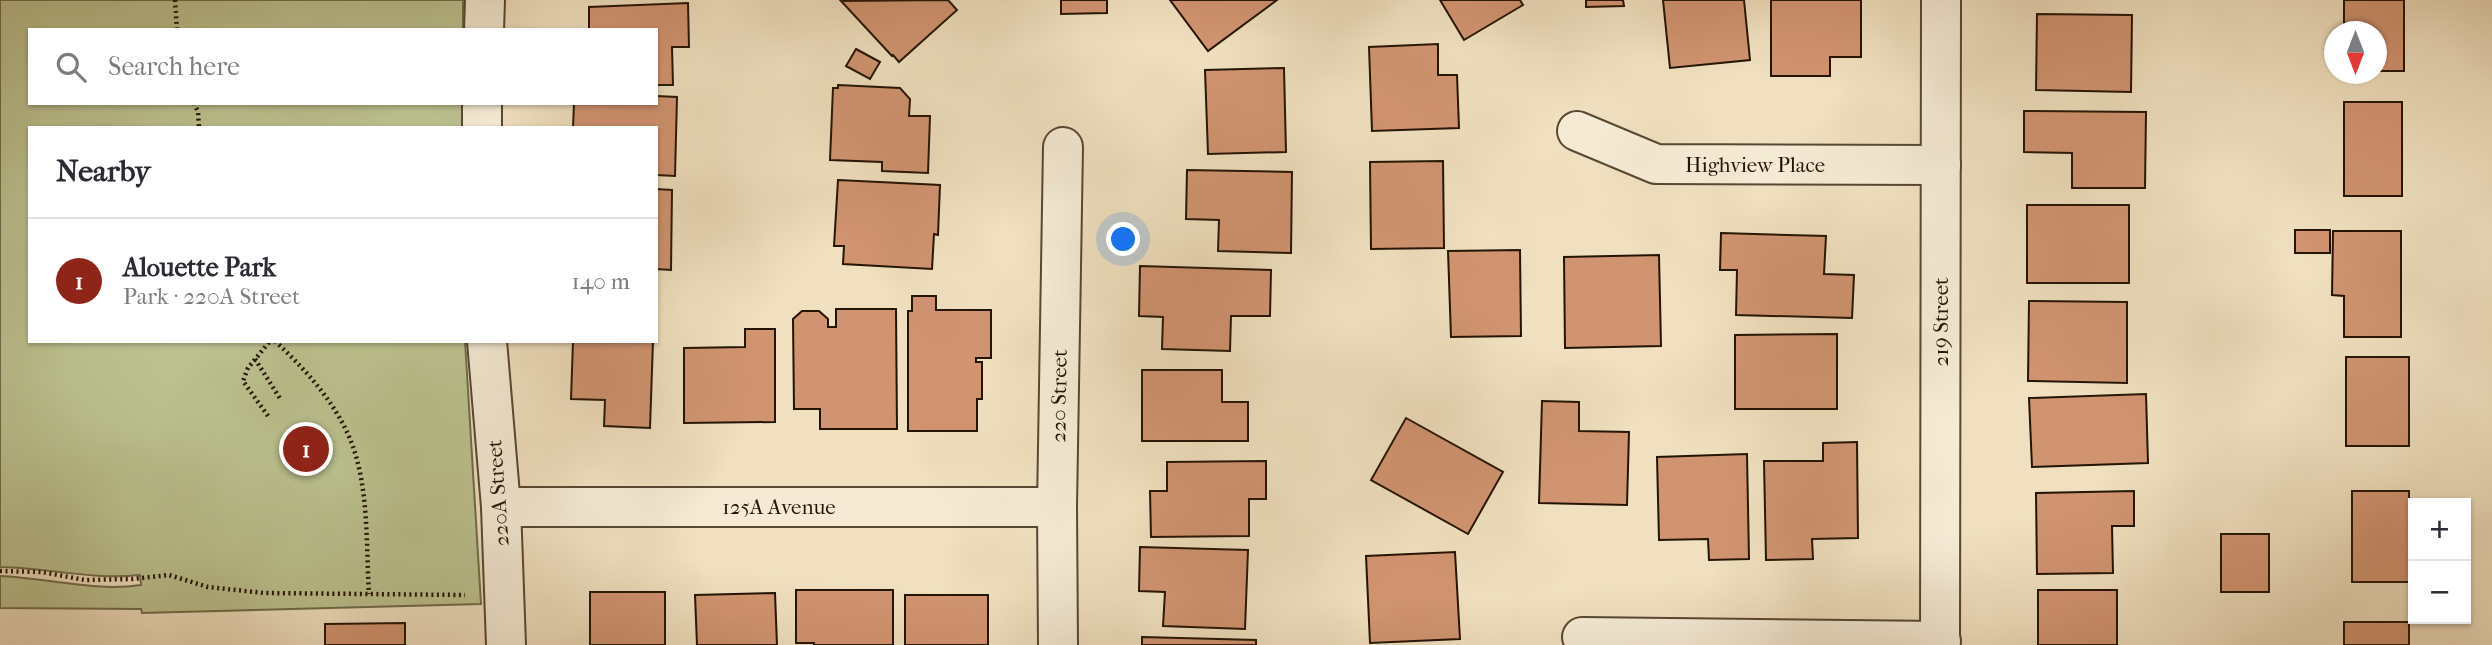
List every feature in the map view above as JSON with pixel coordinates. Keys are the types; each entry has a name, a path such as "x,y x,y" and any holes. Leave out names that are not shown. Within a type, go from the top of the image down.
{"street":[{"path":"484,28 485,0"},
{"name":"219 Street","path":"1940,643 1941,0"},
{"path":"482,105 482,126"},
{"name":"Highview Place","path":"1577,131 1656,164 1941,165"},
{"name":"220 Street","path":"1058,645 1063,147"},
{"name":"220A Street","path":"487,343 501,506 506,645"},
{"name":"125A Avenue","path":"501,506 1058,506"},
{"path":"1582,637 1940,643"}],"path":[{"path":"175,0 177,28"},
{"path":"195,105 198,126"},
{"path":"268,416 243,381 248,368 271,343"},
{"path":"275,343 307,373 334,406 352,444 362,483 369,594"},
{"path":"255,359 281,400"},
{"path":"0,571 42,572 85,580 169,575 208,587 264,593 505,596"}],"green space":[{"path":"0,0 463,0 463,28 28,28 28,105 463,105 462,126 28,126 28,343 465,343 481,604 142,613 141,609 0,608 0,576 89,586 141,585 140,575 87,575 0,567"}],"building":[{"path":"948,0 957,10 899,62 841,1"},
{"path":"1061,0 1107,0 1107,13 1061,14"},
{"path":"1170,0 1277,0 1208,51"},
{"path":"1440,0 1520,0 1523,5 1464,40"},
{"path":"1586,0 1623,0 1624,6 1586,7"},
{"path":"1663,0 1744,0 1750,60 1670,68"},
{"path":"1771,0 1861,0 1861,57 1830,57 1830,76 1771,76"},
{"path":"2344,0 2404,0 2404,71 2387,71 2387,21 2344,21"},
{"path":"688,3 689,47 672,47 673,85 658,85 658,28 589,28 589,7"},
{"path":"2037,14 2132,15 2131,92 2036,90"},
{"path":"1438,44 1438,75 1457,75 1459,128 1372,131 1369,47"},
{"path":"856,49 880,62 870,79 846,66"},
{"path":"1284,68 1286,152 1208,154 1205,70"},
{"path":"838,85 900,88 910,99 909,116 930,116 928,173 882,171 882,162 830,160 833,88 838,88"},
{"path":"658,96 677,97 675,176 658,175 658,126 573,126 574,105 658,105"},
{"path":"2344,102 2402,102 2402,196 2344,196"},
{"path":"2024,111 2146,112 2145,188 2072,188 2072,153 2024,152"},
{"path":"1443,161 1444,248 1371,249 1370,162"},
{"path":"1187,170 1292,172 1291,253 1218,251 1219,220 1186,219"},
{"path":"838,180 940,185 938,235 934,234 932,269 843,264 844,246 834,246"},
{"path":"658,189 672,190 671,270 658,269"},
{"path":"2027,205 2129,205 2129,283 2027,283"},
{"path":"2295,230 2330,230 2330,253 2295,253"},
{"path":"2333,231 2401,231 2401,337 2344,337 2344,296 2332,295"},
{"path":"1721,233 1826,236 1824,274 1854,275 1852,318 1736,315 1737,270 1720,270"},
{"path":"1520,250 1521,336 1451,337 1448,251"},
{"path":"1659,255 1661,346 1565,348 1564,257"},
{"path":"1140,266 1271,270 1270,316 1231,316 1230,351 1162,349 1163,317 1139,316"},
{"path":"912,296 936,296 936,310 991,310 991,358 976,358 976,362 982,362 982,399 977,399 977,431 908,431 908,311 912,311"},
{"path":"2029,301 2127,302 2127,383 2028,381"},
{"path":"836,309 896,309 897,429 820,429 820,409 794,409 793,319 802,311 819,311 828,319 828,327 836,327"},
{"path":"745,329 775,329 775,422 684,423 684,348 745,347"},
{"path":"1837,334 1837,409 1735,409 1735,335"},
{"path":"573,343 653,343 650,428 604,426 605,400 571,399"},
{"path":"2346,357 2409,357 2409,446 2346,446"},
{"path":"1142,370 1222,370 1222,402 1248,402 1248,441 1142,441"},
{"path":"2146,394 2148,463 2032,467 2029,398"},
{"path":"1542,401 1579,402 1579,431 1629,432 1627,505 1539,503"},
{"path":"1406,418 1503,472 1468,534 1371,480"},
{"path":"1857,442 1858,538 1812,539 1813,559 1766,560 1764,461 1823,461 1823,443"},
{"path":"1747,454 1749,559 1709,560 1708,539 1659,540 1657,457"},
{"path":"1266,461 1266,499 1249,499 1249,536 1151,537 1150,491 1167,491 1167,462"},
{"path":"2134,491 2134,526 2112,526 2113,573 2037,574 2036,493"},
{"path":"2352,491 2409,491 2408,582 2352,582"},
{"path":"2221,534 2269,534 2269,592 2221,592"},
{"path":"1140,547 1248,550 1245,629 1163,626 1165,592 1139,591"},
{"path":"1455,552 1460,639 1370,643 1366,556"},
{"path":"796,590 893,590 893,645 796,643"},
{"path":"2038,590 2117,590 2117,645 2038,645"},
{"path":"590,592 665,592 665,645 590,645"},
{"path":"775,593 777,645 697,645 695,595"},
{"path":"905,595 988,595 988,645 905,645"},
{"path":"2344,622 2409,624 2409,645 2344,645"},
{"path":"405,623 405,645 325,645 325,624"},
{"path":"1142,637 1256,640 1256,645 1142,645"}],"place":[{"name":"Alouette Park","path":"306,449"}]}
